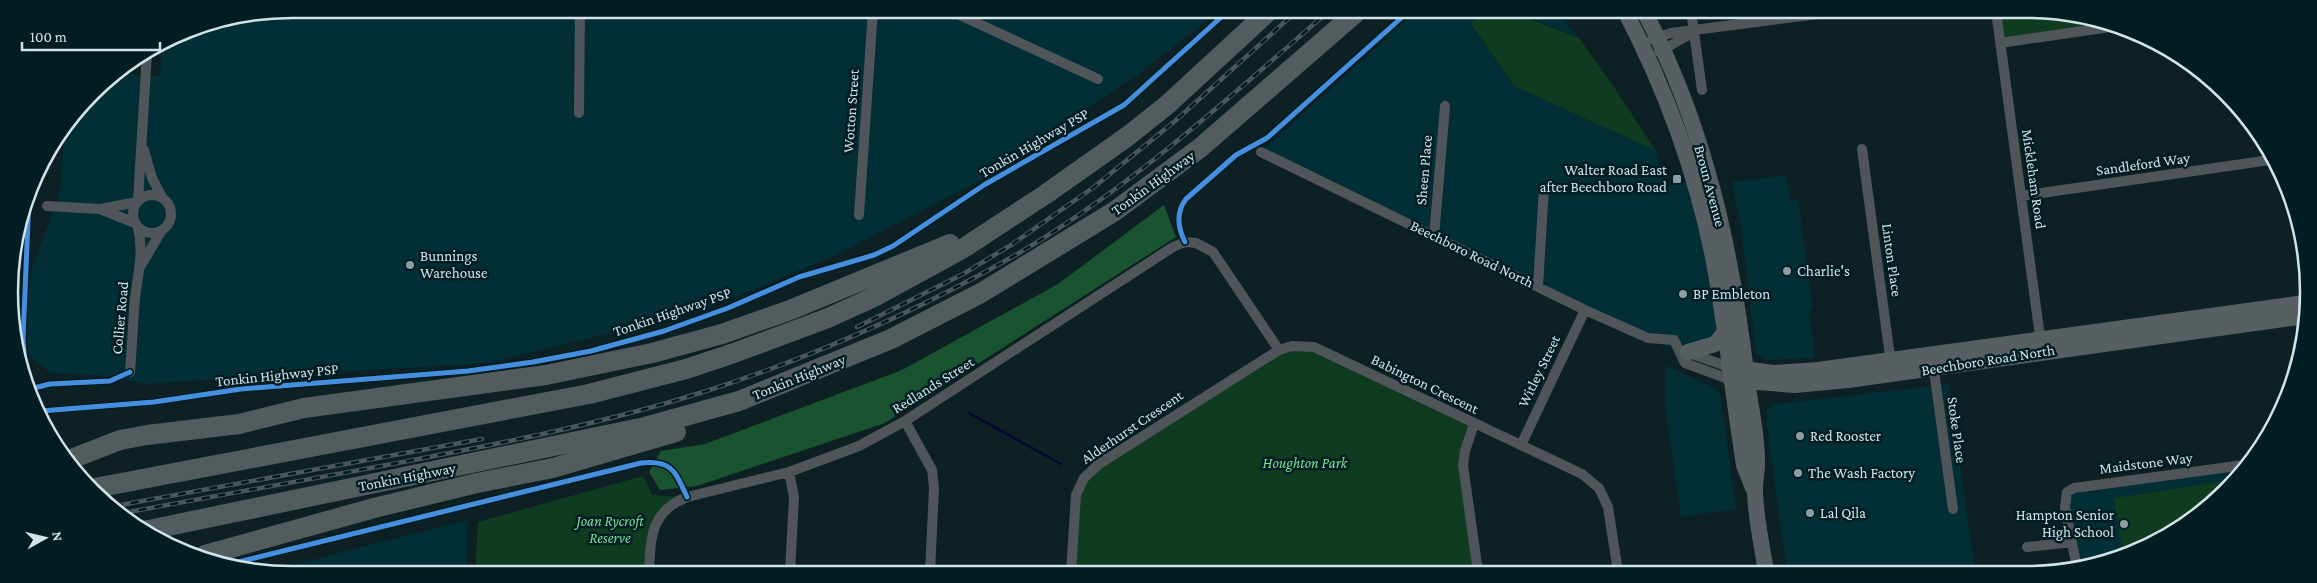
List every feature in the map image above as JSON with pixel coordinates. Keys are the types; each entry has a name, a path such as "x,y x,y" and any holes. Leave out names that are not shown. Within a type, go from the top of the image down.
{"highway":[{"path":"100,487 589,394 686,369 781,336 874,297 962,250 1046,194 1134,131 1205,72 1262,18"},
{"name":"Tonkin Highway","path":"154,529 597,438 720,408 773,389 891,339 981,293 1115,211 1200,148 1350,18"},
{"path":"70,453 147,435 239,424 304,408 546,375 652,353 722,334 790,310 1004,221"},
{"path":"211,553 374,508 477,483 553,468 598,456 738,411 773,389"}],"main road":[{"name":"Broun Avenue","path":"1630,18 1653,47 1689,112 1713,187 1729,261 1738,375"},
{"name":"Broun Avenue","path":"1646,18 1671,114 1693,180 1713,256 1725,332 1738,375"},
{"name":"Beechboro Road North","path":"1738,375 1795,385 1891,368 2041,346 2299,304"},
{"name":"Beechboro Road North","path":"2041,346 2298,317"},
{"path":"1683,352 1715,344 1725,332"},
{"name":"Beechboro Road North","path":"1738,375 1891,368"},
{"path":"1738,375 1750,410 1757,459 1754,492"},
{"path":"1738,375 1744,464 1754,492 1765,566"},
{"path":"1750,410 1766,396 1795,385"}],"street":[{"path":"580,18 580,113"},
{"name":"Wotton Street","path":"859,215 872,18"},
{"path":"966,18 1098,79"},
{"path":"1692,18 1702,90"},
{"path":"1653,47 1671,33 1695,32 1792,18"},
{"name":"Mickleham Road","path":"1997,18 2041,346"},
{"path":"2000,43 2101,28"},
{"path":"1653,47 1695,32"},
{"path":"137,225 133,211 137,201 147,59"},
{"name":"Sheen Place","path":"1434,237 1445,106"},
{"path":"100,209 137,225 150,233 162,230 167,226 171,214 170,207 156,187 147,164 142,139"},
{"name":"Linton Place","path":"1862,149 1891,368"},
{"name":"Beechboro Road North","path":"1261,152 1585,310 1648,338 1674,340 1683,352 1684,363 1738,375"},
{"name":"Sandleford Way","path":"2021,196 2266,161"},
{"path":"1538,286 1544,188"},
{"path":"47,206 100,209 137,201 150,194 162,197"},
{"name":"Collier Road","path":"130,372 140,267 141,239 137,225"},
{"name":"Collier Road","path":"140,267 162,230"},
{"name":"Redlands Street","path":"650,566 652,536 657,522 666,509 687,497 789,472 860,446 905,421 1173,247 1185,242 1196,243 1213,252 1279,350"},
{"name":"Witley Street","path":"1521,445 1585,310"},
{"name":"Babington Crescent","path":"1279,350 1292,346 1314,347 1582,474 1599,488 1608,507 1617,566"},
{"name":"Alderhurst Crescent","path":"1071,566 1076,495 1084,478 1099,464 1279,350"},
{"name":"Stoke Place","path":"1932,362 1953,509"},
{"path":"905,421 932,470 934,488 930,566"},
{"path":"1474,424 1465,451 1463,466 1477,566"},
{"name":"Maidstone Way","path":"2072,542 2065,507 2067,492 2074,488 2237,466"},
{"path":"789,472 794,497 790,566"},
{"path":"2027,547 2072,542 2075,561"}],"shaded area":[{"path":"274,18 1210,18 1142,72 977,182 834,256 701,311 487,363 143,384 113,376 50,373 25,351 26,285 60,192 63,140 85,111 125,74 160,76 162,50 203,32 238,23"},
{"path":"1409,18 1479,18 1471,25 1514,86 1656,151 1666,186 1689,182 1725,332 1678,352 1434,237 1265,148"},
{"path":"1529,18 1563,18 1579,38"},
{"path":"1787,175 1790,201 1798,200 1813,308 1809,309 1815,358 1766,360 1756,353 1741,227 1732,182"},
{"path":"1665,365 1716,389 1721,397 1736,509 1681,517 1665,406"},
{"path":"1949,384 1974,566 1786,566 1766,416 1767,409 1776,404"},
{"name":"Hampton Senior High School","path":"2237,466 2206,498 2162,529 2114,551 2076,561 2065,507 2074,488"},
{"path":"468,520 466,566 290,566"}],"green space":[{"path":"1479,18 1527,18 1579,38 1656,151 1514,86 1471,24"},
{"path":"1997,18 2043,18 2101,28 2000,43"},
{"path":"1164,205 1176,237 885,423 697,486 660,490 649,472 661,451 705,444 902,370 1058,284"},
{"name":"Houghton Park","path":"1304,345 1474,424 1465,451 1477,566 1071,566 1076,495 1084,478 1279,350"},
{"name":"Joan Rycroft Reserve","path":"643,476 652,495 687,497 661,515 650,566 475,566 478,522"},
{"path":"2222,482 2206,498 2178,519 2147,537 2122,548 2114,498"}],"waterway":[{"path":"969,413 1061,464"}],"railway":[{"path":"857,327 963,274 1011,245 1094,187 1175,121 1289,18"},
{"path":"129,512 505,442 584,425 700,393 823,349 903,314 981,274 1061,227 1102,199 1180,139 1321,18"},
{"path":"120,505 482,439"}],"cycle path":[{"name":"Tonkin Highway PSP","path":"45,411 154,402 241,389 468,371 533,362 591,351 664,331 728,308 799,277 874,255 893,246 984,185 1124,105 1220,18"},
{"path":"1185,242 1181,231 1179,215 1186,199 1236,155 1267,138 1401,18"},
{"path":"24,348 28,217"},
{"path":"35,388 50,384 110,381 130,372"},
{"path":"243,561 641,463 660,463 671,469 687,497"}],"place":[{"name":"Walter Road East after Beechboro Road","path":"1677,179"},
{"name":"Bunnings Warehouse","path":"410,265"},
{"name":"Charlie's","path":"1787,271"},
{"name":"BP Embleton","path":"1683,294"},
{"name":"Red Rooster","path":"1800,436"},
{"name":"The Wash Factory","path":"1798,473"},
{"name":"Lal Qila","path":"1810,513"},
{"name":"Hampton Senior High School","path":"2124,524"}]}
